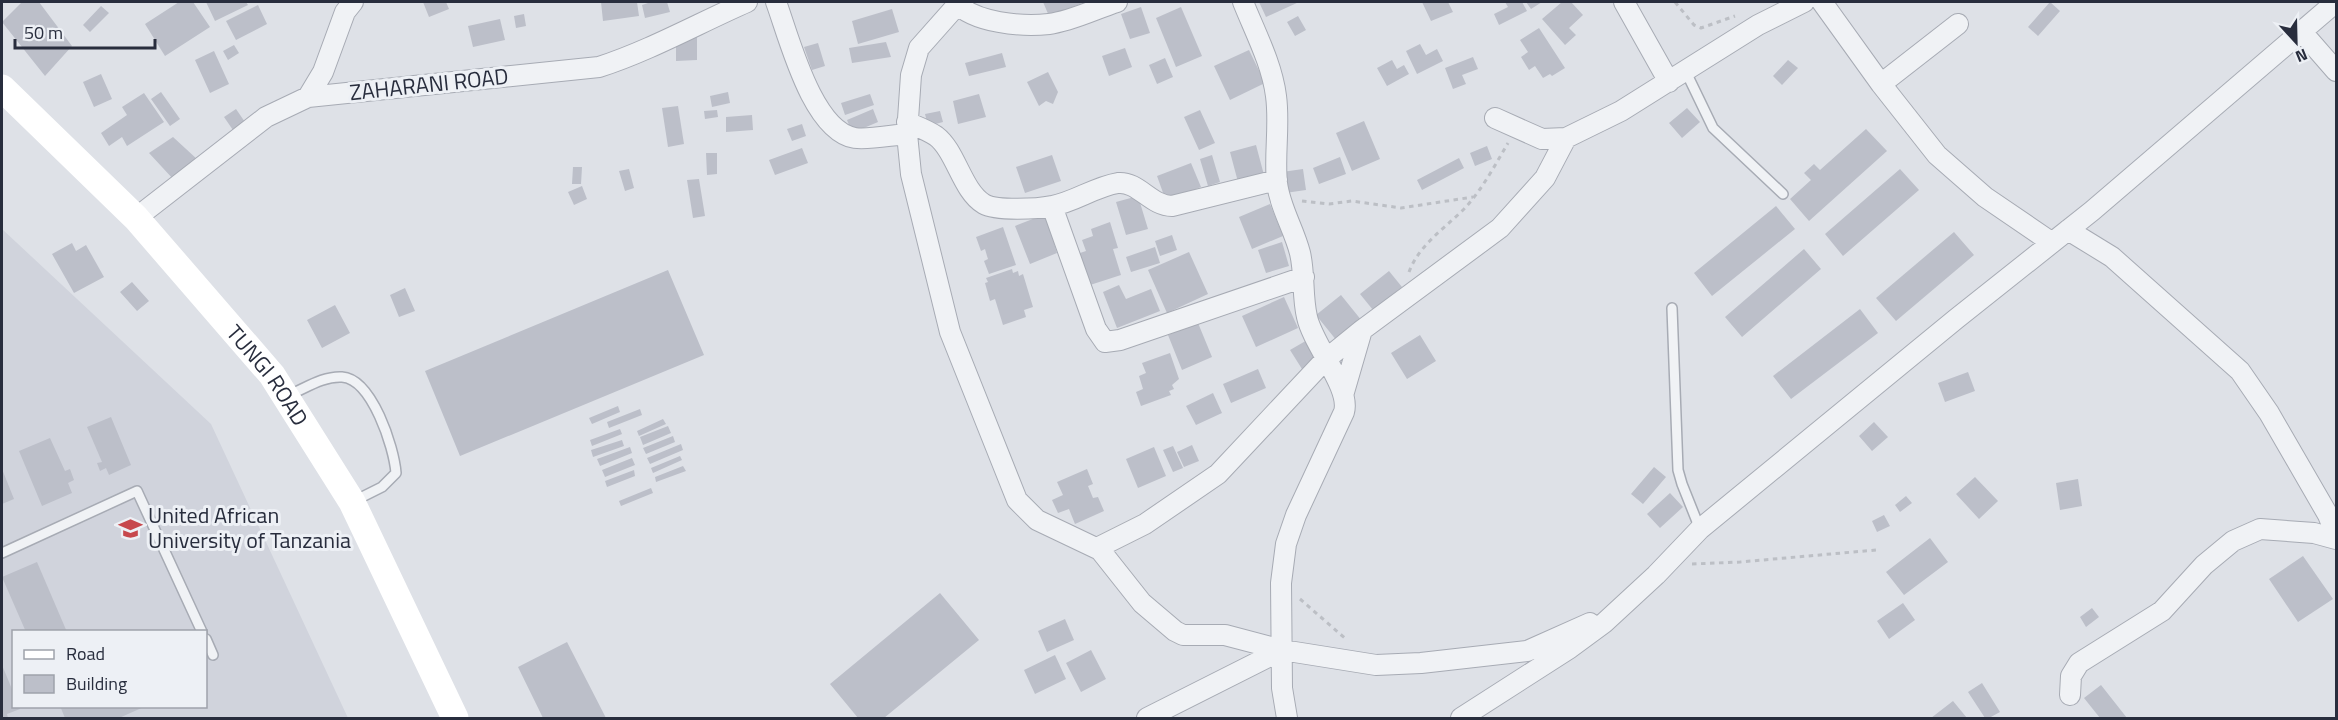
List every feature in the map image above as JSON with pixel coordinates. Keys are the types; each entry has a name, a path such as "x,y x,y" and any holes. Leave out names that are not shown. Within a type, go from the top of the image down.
{"main road":[{"name":"TUNGI ROAD","path":"2,88 136,218 272,375 352,502 455,718"}],"street":[{"path":"308,97 323,72 345,12 353,2"},
{"name":"ZAHARANI ROAD","path":"136,218 266,117 308,97 599,67 631,57 747,2"},
{"path":"776,2 805,85 816,106 828,120 844,133 855,138 907,128 940,140 975,195 986,205 997,208 1052,206 1096,189 1120,183 1135,188 1160,205 1172,206 1278,189"},
{"path":"1117,2 1060,21 1039,24 986,20 956,3 919,48 912,75 907,128 911,174 950,332 1017,501 1037,520 1097,548 1142,603 1183,635 1225,635 1282,650 1376,665 1421,663 1527,651 1588,623 1604,623"},
{"path":"1243,2 1270,72 1276,95 1278,189 1297,243 1304,276 1307,319 1346,400 1344,412 1288,536 1281,583 1282,688 1287,718"},
{"path":"1624,2 1678,77"},
{"path":"1495,118 1542,139 1566,138 1621,111 1758,26 1804,2"},
{"path":"1822,2 1881,84 1937,155 1985,197 2051,242"},
{"path":"1461,718 1570,648 1604,623 1666,565 1700,529 2068,230 2337,2"},
{"path":"1881,84 1958,24"},
{"path":"2302,32 2337,71"},
{"path":"1097,548 1145,524 1218,474 1325,360 1405,297 1500,228 1545,178 1566,138"},
{"path":"1052,206 1096,328 1105,342 1120,340 1304,276"},
{"path":"2068,230 2112,257 2240,371 2274,422 2324,507 2337,537"},
{"path":"1344,392 1362,330"},
{"path":"2070,695 2071,676 2079,663 2162,611 2204,565 2233,541 2260,530 2314,533 2337,537"},
{"path":"1147,718 1282,650"}],"lane":[{"path":"1678,77 1713,128 1783,194"},
{"path":"1672,308 1678,470 1700,529"},
{"path":"286,397 323,379 342,377 354,381 366,392 388,436 396,473 382,487 352,502"},
{"path":"2,553 137,491 201,630"},
{"path":"207,641 213,655"}],"path":[{"path":"1675,2 1694,25 1701,28 1741,14 1758,26"},
{"path":"1405,297 1409,272 1415,256 1465,208 1516,129"},
{"path":"1278,189 1310,203 1329,204 1352,201 1401,208 1473,197"},
{"path":"1666,565 1740,562 1876,549"},
{"path":"1281,583 1350,643"}],"shaded area":[{"name":"United African University of Tanzania","path":"2,229 211,424 348,718 2,718"}],"building":[{"path":"22,2 39,2 72,46 45,76 2,22"},
{"path":"179,2 193,2 210,27 165,56 145,24"},
{"path":"206,2 246,2 248,5 215,21"},
{"path":"423,2 446,2 449,9 429,17"},
{"path":"601,2 637,2 639,16 603,21"},
{"path":"651,2 667,2 670,12 645,18 642,5"},
{"path":"1043,2 1085,2 1049,16"},
{"path":"1259,2 1299,2 1266,17"},
{"path":"1422,2 1448,2 1453,12 1431,21"},
{"path":"1505,2 1522,2 1527,11 1499,25 1494,14 1508,7"},
{"path":"1526,2 1542,2 1531,9"},
{"path":"1562,2 1571,2 1583,15 1569,28 1576,35 1565,45 1542,19"},
{"path":"2050,2 2060,11 2038,36 2028,27"},
{"path":"258,5 267,24 236,40 226,21"},
{"path":"101,6 109,13 90,32 83,25"},
{"path":"1141,7 1150,33 1130,39 1121,14"},
{"path":"1181,7 1202,56 1176,67 1156,18"},
{"path":"892,9 899,32 858,44 852,21"},
{"path":"524,14 526,26 516,28 514,16"},
{"path":"1298,16 1306,30 1295,36 1287,22"},
{"path":"500,19 505,40 473,47 468,26"},
{"path":"1539,28 1565,68 1552,76 1550,74 1543,78 1535,66 1529,70 1521,57 1528,52 1520,40"},
{"path":"697,37 697,60 676,61 676,38"},
{"path":"886,42 891,57 852,63 849,48"},
{"path":"818,43 825,66 812,70 804,47"},
{"path":"1420,44 1426,55 1437,49 1443,61 1417,74 1406,51"},
{"path":"234,45 239,53 228,60 223,51"},
{"path":"1125,48 1132,67 1109,76 1102,56"},
{"path":"1249,50 1265,83 1230,100 1214,66"},
{"path":"214,51 229,84 210,93 195,60"},
{"path":"1002,53 1006,67 969,76 965,63"},
{"path":"1473,57 1478,69 1462,75 1466,84 1453,89 1445,68"},
{"path":"1165,58 1173,77 1157,84 1149,65"},
{"path":"1392,60 1397,69 1404,65 1409,74 1387,86 1377,68"},
{"path":"1788,60 1798,68 1782,85 1773,76"},
{"path":"1048,72 1058,92 1053,104 1046,101 1039,106 1027,82"},
{"path":"101,74 112,99 94,107 83,82"},
{"path":"161,92 180,119 170,126 151,99"},
{"path":"728,92 730,103 712,107 710,96"},
{"path":"144,93 164,122 127,146 122,137 109,146 101,133 127,115 122,107"},
{"path":"870,94 874,105 845,115 841,103"},
{"path":"979,94 986,117 958,124 953,101"},
{"path":"678,106 684,144 668,147 662,108"},
{"path":"1687,108 1700,122 1682,138 1669,123"},
{"path":"236,109 247,125 235,133 224,117"},
{"path":"873,109 878,122 852,133 847,120"},
{"path":"717,110 718,117 705,119 704,111"},
{"path":"1200,110 1215,143 1199,150 1184,117"},
{"path":"940,111 943,122 928,126 925,114"},
{"path":"752,115 753,130 726,132 726,117"},
{"path":"1364,121 1380,159 1352,171 1336,133"},
{"path":"802,124 806,136 792,141 787,129"},
{"path":"1866,129 1887,151 1809,221 1790,199 1811,180 1804,173 1814,164 1820,170"},
{"path":"173,137 198,160 174,180 149,153"},
{"path":"1256,145 1264,175 1238,182 1230,152"},
{"path":"1487,146 1492,159 1475,166 1470,153"},
{"path":"802,148 808,163 775,175 769,160"},
{"path":"706,153 717,153 717,174 707,175"},
{"path":"1052,155 1061,181 1025,193 1016,167"},
{"path":"1212,155 1220,182 1208,186 1200,159"},
{"path":"1340,157 1346,174 1319,184 1313,168"},
{"path":"1459,158 1464,168 1422,190 1417,180"},
{"path":"1191,163 1201,187 1166,201 1157,176"},
{"path":"573,167 582,167 581,184 572,184"},
{"path":"629,169 634,188 625,191 619,171"},
{"path":"1303,169 1306,190 1285,193 1282,172"},
{"path":"1900,169 1919,190 1843,256 1825,234"},
{"path":"699,179 705,216 693,218 687,180"},
{"path":"582,186 587,199 574,205 568,192"},
{"path":"1138,196 1148,229 1126,235 1116,202"},
{"path":"1270,204 1283,236 1252,249 1239,217"},
{"path":"1776,206 1795,229 1712,296 1694,273"},
{"path":"1043,215 1044,219 1048,217 1060,241 1054,243 1057,253 1030,264 1015,226"},
{"path":"1110,222 1118,248 1113,249 1121,275 1090,285 1080,253 1086,251 1082,240 1093,236 1091,229"},
{"path":"1003,227 1016,265 989,274 984,261 988,259 985,249 981,251 976,237"},
{"path":"1954,232 1974,255 1896,321 1876,298"},
{"path":"1172,235 1177,250 1160,256 1155,241"},
{"path":"1282,242 1289,266 1266,273 1258,250"},
{"path":"72,243 76,251 86,245 104,277 74,293 52,254"},
{"path":"1155,247 1160,263 1131,272 1126,257"},
{"path":"1804,249 1821,269 1742,337 1725,317"},
{"path":"1189,252 1208,294 1167,313 1148,270"},
{"path":"1012,269 1013,273 1018,271 1019,276 1023,274 1033,307 1024,310 1026,317 1003,325 995,299 990,301 985,283 988,282 986,278"},
{"path":"668,270 704,355 460,456 425,371"},
{"path":"1389,271 1402,287 1373,310 1360,294"},
{"path":"132,282 149,301 137,311 120,292"},
{"path":"1119,285 1126,299 1151,289 1160,311 1117,328 1103,292"},
{"path":"405,288 415,311 399,317 390,295"},
{"path":"1341,295 1362,321 1337,341 1316,315"},
{"path":"1284,297 1298,328 1256,347 1242,316"},
{"path":"335,305 350,333 322,348 307,320"},
{"path":"1860,309 1878,333 1791,399 1773,376"},
{"path":"1198,323 1212,357 1182,370 1168,335"},
{"path":"1420,335 1436,361 1407,379 1391,353"},
{"path":"1309,339 1320,358 1302,369 1290,350"},
{"path":"1170,353 1179,379 1172,385 1174,389 1169,391 1171,395 1141,406 1136,392 1143,389 1139,376 1146,373 1142,363"},
{"path":"1258,369 1266,388 1231,403 1223,384"},
{"path":"1968,372 1975,391 1945,402 1938,383"},
{"path":"1213,393 1222,413 1196,425 1186,406"},
{"path":"618,406 620,412 592,424 589,418"},
{"path":"640,409 642,415 609,428 607,422"},
{"path":"111,417 131,465 109,475 106,468 100,471 97,463 102,462 87,427"},
{"path":"663,419 666,424 639,436 637,431"},
{"path":"1874,422 1888,437 1872,451 1859,436"},
{"path":"668,426 671,433 643,445 640,437"},
{"path":"620,429 622,434 592,446 590,440"},
{"path":"673,436 675,442 646,454 643,448"},
{"path":"50,438 65,471 70,469 74,480 68,483 72,493 42,506 19,451"},
{"path":"622,440 624,446 593,457 591,450"},
{"path":"681,444 683,450 650,464 647,458"},
{"path":"1192,445 1199,461 1184,467 1177,452"},
{"path":"1173,446 1183,468 1173,472 1163,450"},
{"path":"630,447 632,453 600,466 597,459"},
{"path":"1154,447 1166,476 1138,488 1126,459"},
{"path":"680,456 682,460 653,473 651,468"},
{"path":"632,458 635,465 605,477 602,470"},
{"path":"683,466 686,471 656,482 655,477"},
{"path":"1654,467 1666,477 1643,504 1631,494"},
{"path":"2,469 14,499 2,504"},
{"path":"1087,469 1093,484 1088,486 1093,498 1098,497 1104,511 1075,524 1069,509 1058,513 1052,500 1063,495 1057,482"},
{"path":"634,470 635,476 607,487 605,481"},
{"path":"1975,477 1998,501 1979,519 1956,494"},
{"path":"2078,479 2082,506 2060,510 2056,483"},
{"path":"651,488 653,493 621,506 619,501"},
{"path":"1670,493 1683,507 1660,528 1647,514"},
{"path":"1906,496 1912,503 1900,512 1895,505"},
{"path":"1884,515 1890,526 1877,532 1872,521"},
{"path":"1930,538 1948,562 1904,595 1886,572"},
{"path":"2303,556 2333,599 2298,622 2269,579"},
{"path":"37,562 66,630 25,630 2,577"},
{"path":"940,593 979,640 884,718 858,718 830,684"},
{"path":"1903,603 1915,620 1889,639 1877,621"},
{"path":"2092,608 2099,617 2086,627 2080,617"},
{"path":"1065,619 1074,640 1047,652 1038,631"},
{"path":"567,642 606,718 543,718 518,667"},
{"path":"1091,650 1106,679 1081,692 1066,663"},
{"path":"1055,655 1066,679 1035,694 1024,670"},
{"path":"2,665 12,689 12,708 20,709 7,714 8,718 2,718"},
{"path":"1982,683 2000,712 1989,718 1985,718 1968,692"},
{"path":"2101,685 2127,718 2100,718 2084,698"},
{"path":"1953,701 1967,718 1931,718"},
{"path":"61,708 142,708 119,718 65,718"}],"place":[{"name":"United African University of Tanzania","path":"130,528"}]}
